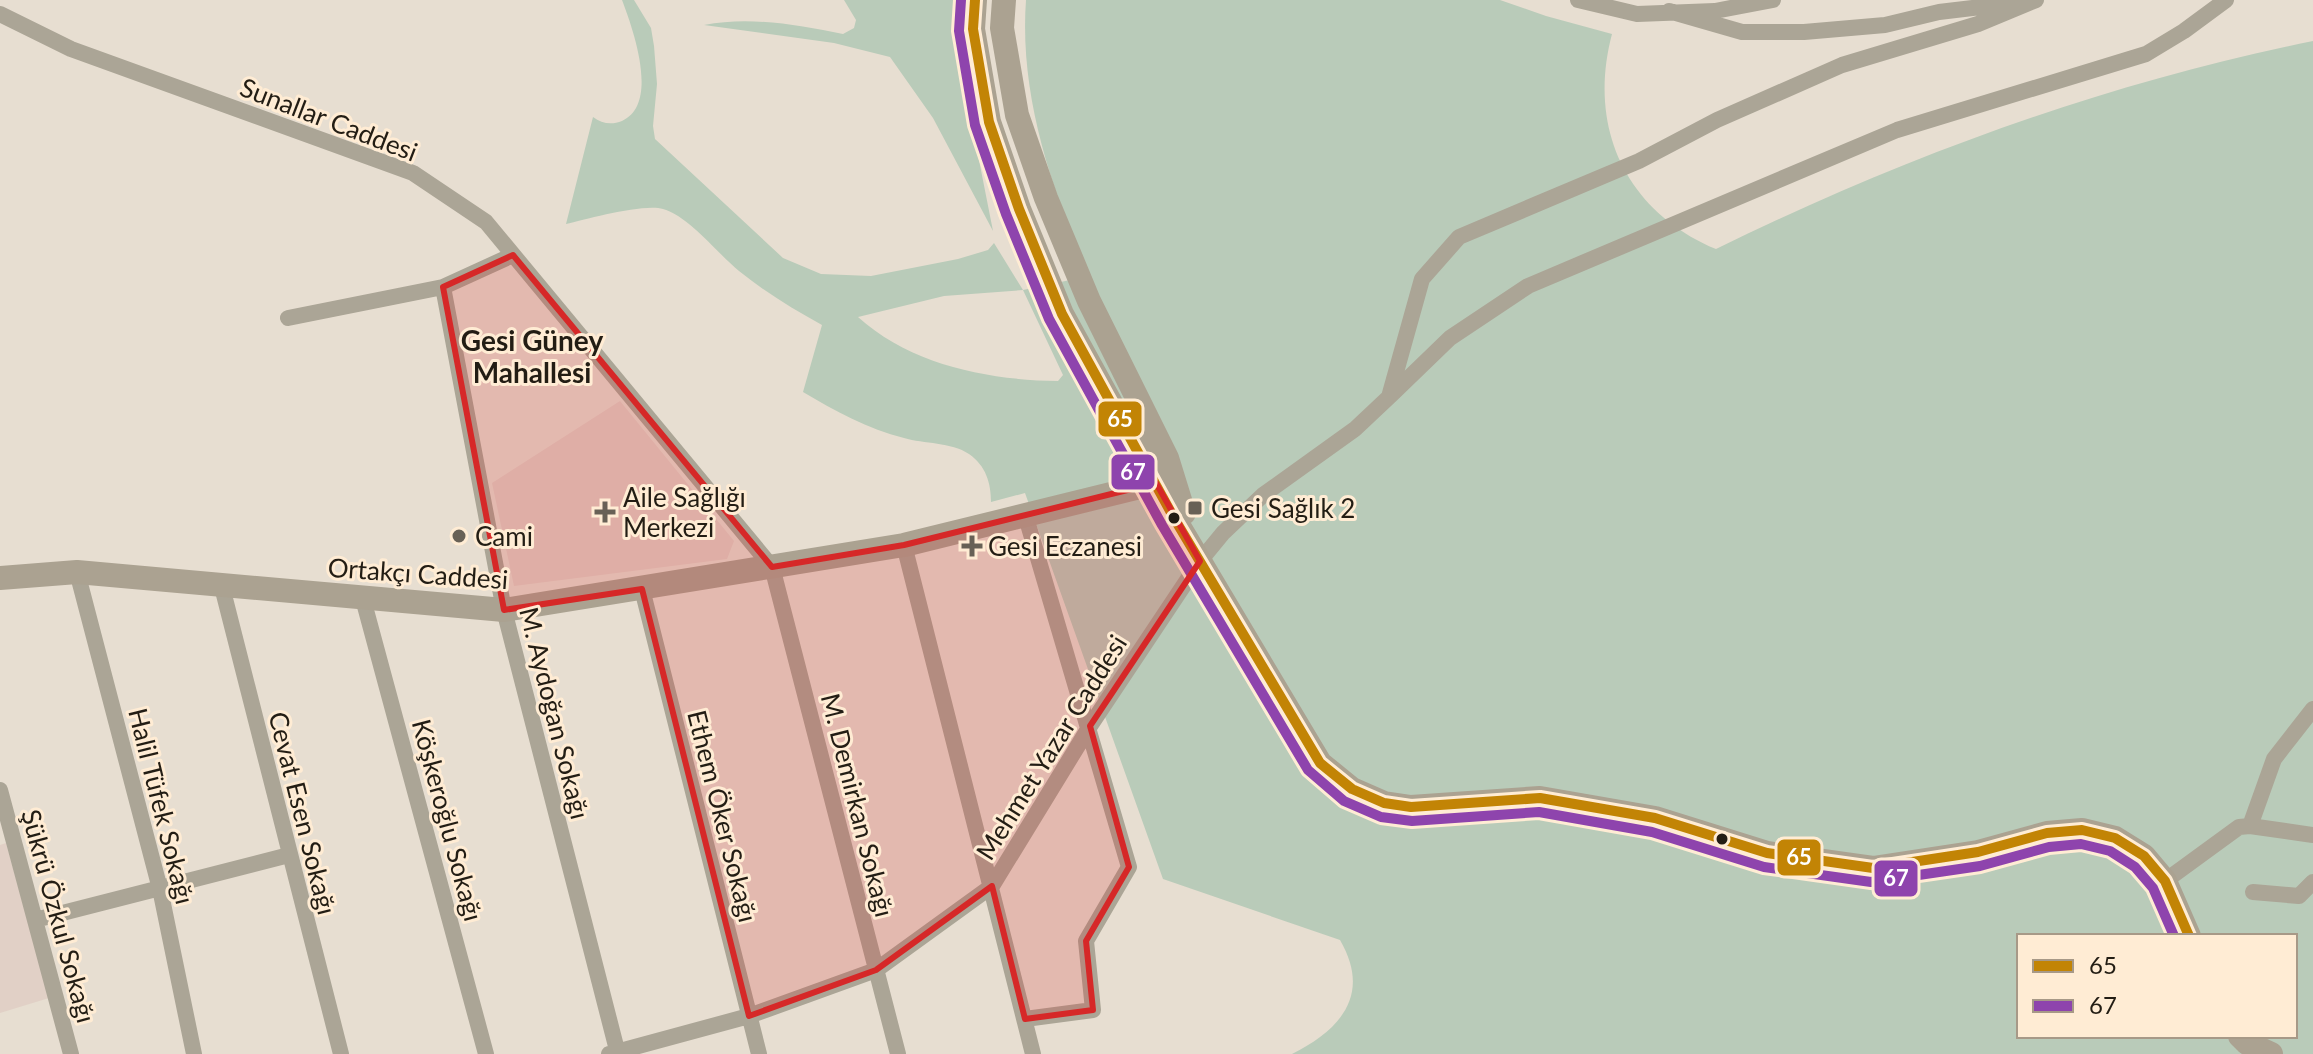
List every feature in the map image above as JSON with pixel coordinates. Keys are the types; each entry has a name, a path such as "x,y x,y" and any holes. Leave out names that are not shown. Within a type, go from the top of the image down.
{"street":[{"path":"975,0 973,29 989,122 1019,209 1062,314 1200,561 1320,763 1352,789 1384,803 1411,807 1540,798 1655,818 1767,853 1873,868 1978,852 2047,833 2082,830 2115,838 2144,856 2165,881 2188,934"},
{"path":"1004,0 1002,28 1017,115 1046,198 1089,301 1167,458 1200,561"},
{"path":"1578,0 1637,14 1715,11 1773,0"},
{"name":"Mehmet Yazar Caddesi","path":"615,1053 749,1016 876,970 992,886 1090,726 1200,561 1223,533 1263,495 1355,429 1450,338 1528,286 1897,130 2146,54 2226,0"},
{"path":"1669,11 1742,32 1804,32 1885,25 1939,12 2034,1"},
{"path":"1389,397 1422,279 1459,237 1639,161 1717,120 1842,65 1978,24 2034,1"},
{"name":"Sunallar Caddesi","path":"0,14 71,49 413,173 486,222 772,567"},
{"path":"288,318 443,287 513,255"},
{"name":"M. Aydoğan Sokağı","path":"443,287 504,610 615,1053"},
{"name":"Ortakçı Caddesi","path":"0,578 77,572 504,610 904,545 1156,483"},
{"path":"1025,514 1090,726 1129,867 1086,941 1093,1010 1025,1019"},
{"path":"904,545 1033,1054"},
{"name":"M. Demirkan Sokağı","path":"772,567 898,1054"},
{"name":"Halil Tüfek Sokağı","path":"77,572 160,889 194,1054"},
{"name":"Cevat Esen Sokağı","path":"221,583 341,1054"},
{"name":"Ethem Öker Sokağı","path":"642,589 759,1054"},
{"name":"Köşkeroğlu Sokağı","path":"363,599 486,1054"},
{"path":"2250,826 2274,759 2313,709"},
{"name":"Şükrü Özkul Sokağı","path":"0,790 71,1054"},
{"path":"2165,881 2234,829 2250,826 2313,835"},
{"path":"35,920 289,855"},
{"path":"2253,892 2299,896 2313,882"},
{"path":"2242,1038 2271,1054"}],"highlighted area":[{"path":"513,255 772,567 904,545 1156,483 1200,561 1090,726 1129,867 1086,941 1093,1010 1025,1019 992,886 876,970 749,1016 642,589 504,610 443,287"}],"shaded area":[{"name":"Aile Sağlığı Merkezi","path":"620,401 734,541 727,559 514,586 492,483"},
{"path":"6,843 49,998 0,1013 0,845"}],"green space":[{"path":"622,0 634,0 651,28 657,84 653,126 655,139 783,258 821,274 871,276 958,259 988,250 994,243 1023,290 1089,276 1051,176 1033,107 1025,36 1026,0 1500,0 1612,34 1605,102 1610,133 1621,162 1637,189 1658,213 1685,233 1716,249 1860,183 2008,126 2159,78 2313,41 2313,1054 1292,1054 1324,1034 1346,1009 1352,994 1353,978 1340,940 1163,879 1025,493 991,502 986,475 969,454 954,447 878,430 803,392 822,325 749,279 693,227 673,213 643,208 566,224 593,117 607,123 622,121 633,112 640,99 642,83 637,47","holes":["1023,290 1063,375 1058,381 1031,380 952,367 902,347 858,317 944,296"]},
{"path":"844,0 964,0 964,84 993,231 933,118 890,57 834,43 704,25 756,22 843,34 854,28 856,20"}],"transit line":[{"name":"67","path":"961,0 959,31 975,125 1006,214 1049,319 1162,525 1308,770 1344,801 1381,817 1412,821 1539,812 1652,832 1764,867 1871,882 1980,866 2049,847 2081,844 2110,851 2135,867 2153,888 2173,934"},
{"name":"65","path":"975,0 973,29 989,122 1019,209 1062,314 1174,518 1320,763 1352,789 1384,803 1411,807 1540,798 1655,818 1767,853 1873,868 1978,852 2047,833 2082,830 2115,838 2144,856 2165,881 2188,934"}],"place":[{"name":"Gesi Sağlık 2","path":"1195,508"},
{"name":"Aile Sağlığı Merkezi","path":"605,512"},
{"name":"Cami","path":"459,536"},
{"name":"Gesi Eczanesi","path":"972,546"}],"district":[{"name":"Gesi Güney Mahallesi","path":"532,356"}]}
